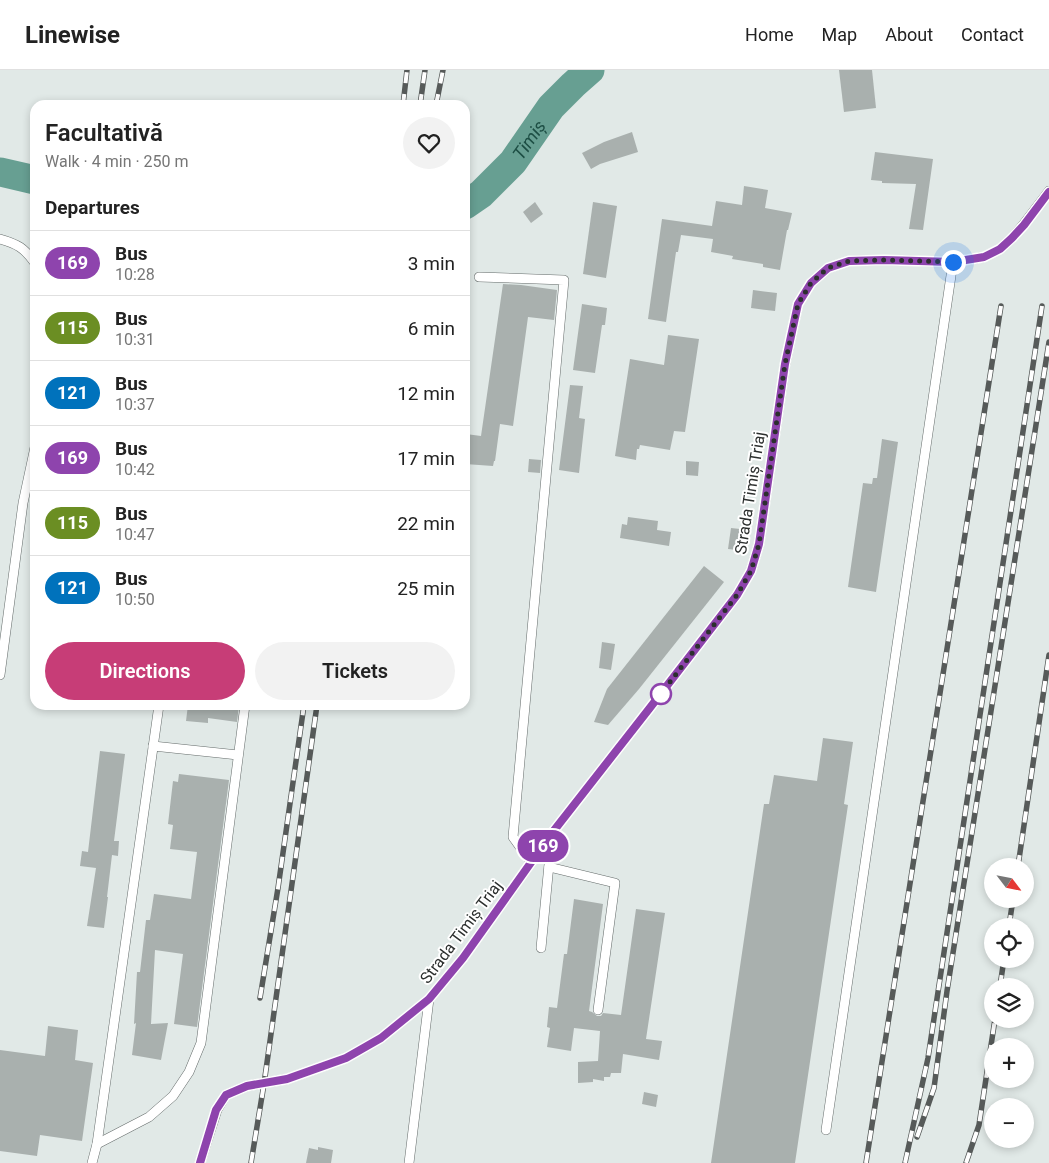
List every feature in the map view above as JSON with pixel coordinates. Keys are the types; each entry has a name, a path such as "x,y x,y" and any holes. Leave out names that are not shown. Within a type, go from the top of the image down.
{"lane":[{"name":"Strada Timiș Triaj","path":"200,1163 216,1110 226,1095 247,1086 287,1079 346,1058 381,1038 429,999 463,958 552,833 737,595 751,571 759,544 785,364 798,304 811,283 828,268 849,261 953,262 984,257 1000,249 1024,225 1049,192"},
{"path":"0,239 14,243 30,256"},
{"path":"826,1130 953,262"},
{"path":"479,277 564,280 513,838 531,862"},
{"path":"0,675 23,503 30,470"},
{"path":"92,1163 97,1144 158,710"},
{"path":"97,1144 149,1117 173,1096 189,1072 201,1043 244,710"},
{"path":"153,746 238,754"},
{"path":"541,948 552,833"},
{"path":"549,867 615,883 598,1010"},
{"name":"Strada Timiș Triaj","path":"409,1163 429,999"}],"building":[{"path":"839,70 872,70 876,108 844,112"},
{"path":"632,132 638,152 600,164 591,169 582,153 604,142"},
{"path":"875,152 933,159 923,230 909,229 916,184 882,183 882,181 871,180"},
{"path":"744,186 768,190 765,208 792,213 780,270 763,267 763,264 732,259 733,256 711,252 713,239 681,235 678,252 676,252 666,322 648,319 662,219 712,226 716,201 742,205"},
{"path":"535,202 543,214 531,223 523,212"},
{"path":"593,202 617,206 606,278 583,274"},
{"path":"503,284 557,290 554,320 528,317 513,426 500,424 493,466 470,464 470,435 481,436"},
{"path":"753,290 777,293 775,311 751,308"},
{"path":"582,304 607,308 605,325 602,325 595,373 573,370"},
{"path":"668,335 699,339 685,432 674,431 670,450 640,445 639,449 637,449 636,460 615,456 630,359 664,365"},
{"path":"570,385 583,386 579,418 585,419 579,473 559,470"},
{"path":"882,439 898,442 876,592 848,587 863,483 872,484 873,478 877,478"},
{"path":"529,459 541,460 540,473 528,472"},
{"path":"686,461 699,462 698,476 686,475"},
{"path":"628,517 658,521 657,530 671,532 669,546 620,538 622,524 627,525"},
{"path":"731,528 749,530 746,551 728,549"},
{"path":"704,566 724,582 608,725 594,722 607,689"},
{"path":"602,642 615,644 611,670 599,668"},
{"path":"187,710 238,710 237,722 208,718 208,723 186,721"},
{"path":"823,738 853,742 844,804 848,805 795,1163 711,1163 764,804 769,804 774,775 817,781"},
{"path":"100,751 125,754 114,841 119,841 118,856 112,855 104,928 87,926 96,868 80,866 82,851 88,852"},
{"path":"179,774 229,780 197,1027 174,1024 183,954 155,950 151,1024 168,1023 161,1060 132,1055 136,1023 134,1024 137,972 140,972 146,920 150,920 154,894 191,899 197,852 170,849 173,825 168,824 173,781 178,782"},
{"path":"574,899 603,904 589,1011 597,1016 601,1016 603,1013 621,1015 636,909 665,913 646,1039 662,1041 659,1060 623,1054 621,1073 611,1073 610,1077 604,1077 604,1081 593,1079 593,1082 578,1083 578,1062 598,1061 600,1031 574,1028 571,1051 547,1047 550,1028 547,1027 549,1007 557,1008 564,954 567,954"},
{"path":"48,1026 78,1030 75,1060 93,1063 82,1141 40,1135 37,1156 0,1151 0,1050 45,1056"},
{"path":"644,1092 658,1095 656,1107 642,1104"},
{"path":"318,1147 333,1150 331,1163 306,1163 309,1148 318,1150"}],"waterway":[{"name":"Timiș","path":"470,202 481,194 513,162 551,107 590,70"},
{"name":"Timiș","path":"0,172 30,179"}],"railway":[{"path":"404,100 407,70"},
{"path":"421,100 425,70"},
{"path":"437,100 443,70"},
{"path":"866,1163 1001,306"},
{"path":"905,1163 928,1058 1042,306"},
{"path":"917,1137 934,1088 947,991 1049,342"},
{"path":"1019,858 1049,655"},
{"path":"260,998 303,710"},
{"path":"251,1163 264,1084 316,710"},
{"path":"1010,918 1012,908"},
{"path":"1001,978 1003,968"},
{"path":"966,1163 979,1125 994,1028"}],"bus line":[{"name":"169","path":"200,1163 216,1110 226,1095 247,1086 287,1079 346,1058 381,1038 429,999 463,958 552,833 737,595 751,571 759,544 785,364 798,304 811,283 828,268 849,261 953,262 984,257 1000,249 1012,238 1049,192"}],"route":[{"path":"661,694 737,595 751,571 759,544 785,364 798,304 811,283 828,268 849,261 953,262"}]}
